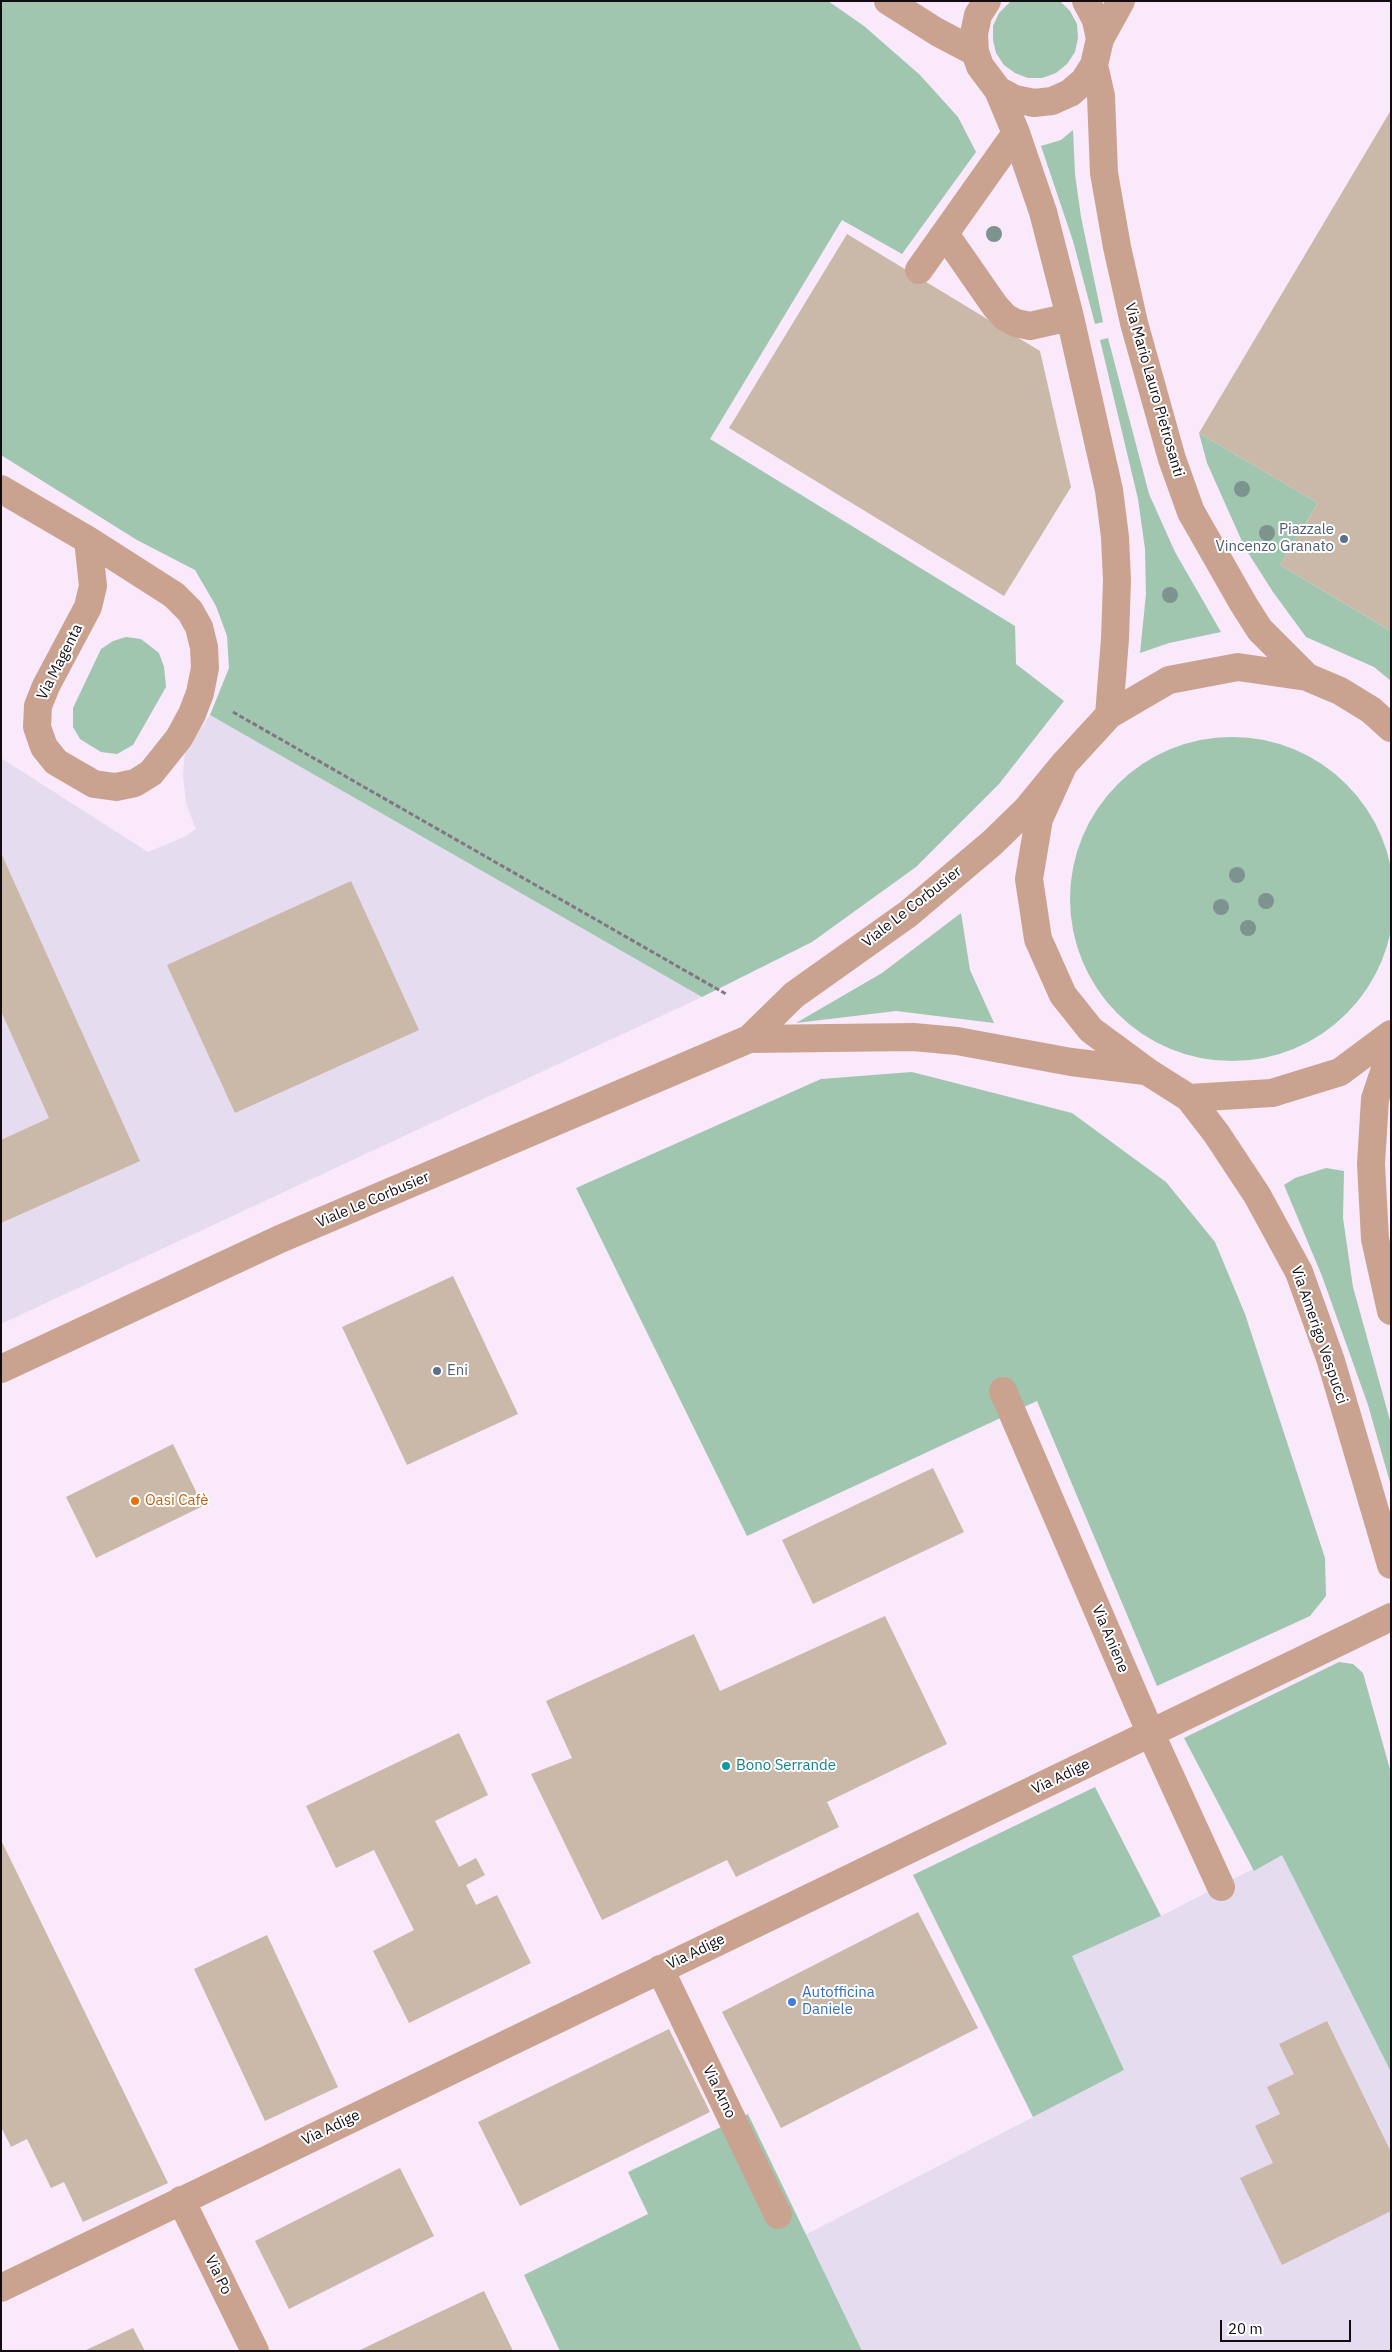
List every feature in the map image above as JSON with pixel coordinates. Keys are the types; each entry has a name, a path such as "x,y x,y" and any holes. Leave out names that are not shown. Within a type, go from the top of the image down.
{"street":[{"path":"888,1 936,32 975,52"},
{"path":"987,1 978,15 974,34 975,52 980,66 998,90 1016,133 1042,212 1070,317 1109,490 1115,537 1117,580 1115,639 1108,715"},
{"path":"1086,1 1096,20 1100,39"},
{"path":"998,90 1015,99 1034,103 1052,101 1070,93 1084,81 1094,65 1100,39 1121,1"},
{"name":"Via Mario Lauro Pietrosanti","path":"1094,65 1101,96 1104,172 1117,247 1134,323 1172,459 1191,512 1244,606 1260,630 1307,677"},
{"path":"919,270 1016,133"},
{"path":"945,234 995,306 1005,317 1016,323 1030,326 1070,317"},
{"name":"Via Magenta","path":"1,489 88,540 174,595 190,611 199,627 204,647 205,668 200,693 192,714 179,738 151,774 135,783 116,787 94,784 56,762 44,747 37,727 38,706 46,686 88,607 93,586 88,540"},
{"path":"1391,728 1372,710 1340,691 1307,677 1238,667 1169,680 1108,715 1064,764 1039,818 1030,878 1038,939 1063,995 1090,1030 1148,1072 1189,1098 1272,1093 1340,1072 1391,1034"},
{"name":"Viale Le Corbusier","path":"1,1369 280,1239 749,1039 794,995 908,914 978,855 1027,809 1064,764"},
{"name":"Viale Le Corbusier","path":"749,1039 913,1037 957,1041 1071,1062 1148,1072"},
{"path":"1391,1051 1375,1099 1371,1164 1375,1239 1391,1311"},
{"name":"Via Amerigo Vespucci","path":"1189,1098 1257,1195 1300,1272 1331,1361 1391,1565"},
{"name":"Via Aniene","path":"1003,1390 1151,1734 1221,1887"},
{"name":"Via Adige","path":"1,2288 1391,1617"},
{"name":"Via Arno","path":"660,1969 778,2215"},
{"name":"Via Po","path":"181,2200 255,2351"}],"path":[{"path":"200,693 726,994"}],"shaded area":[{"path":"210,715 702,997 1,1324 1,758 148,852 184,837 196,829 186,803 183,775 185,752"},
{"path":"1282,1854 1391,2072 1391,2351 862,2351 805,2235 1124,2070 1071,1956 1161,1916"}],"green space":[{"path":"1,1 828,1 864,26 920,75 958,117 976,152 902,254 842,220 710,439 1015,626 1016,664 1064,701 999,784 916,867 812,942 702,997 210,715 229,668 227,636 216,606 195,570 137,540 1,455"},
{"path":"1011,1 1060,1 1070,11 1077,24 1078,38 1075,52 1067,64 1056,73 1042,78 1028,78 1015,73 1004,65 996,53 993,40 993,26 999,13"},
{"path":"1073,130 1075,174 1081,217 1103,322 1095,324 1073,241 1041,146 1061,140"},
{"path":"1108,338 1149,494 1175,552 1221,632 1169,643 1140,653 1146,594 1145,549 1138,499 1100,340"},
{"path":"1199,433 1318,503 1280,565 1391,631 1391,681 1374,667 1306,637 1273,592 1245,548 1207,463"},
{"path":"126,637 141,639 159,653 164,667 166,687 133,745 117,754 101,752 80,739 73,727 73,708 101,649 113,641"},
{"path":"1232,737 1264,740 1294,749 1322,764 1347,784 1367,809 1382,837 1391,867 1394,899 1391,931 1382,961 1367,989 1347,1014 1322,1034 1294,1049 1264,1058 1232,1061 1200,1058 1170,1049 1142,1034 1117,1014 1097,989 1082,961 1073,931 1070,899 1073,867 1082,837 1097,809 1117,784 1142,764 1170,749 1200,740"},
{"path":"961,913 970,970 994,1023 896,1011 796,1023 882,973"},
{"path":"912,1072 1072,1113 1166,1182 1215,1242 1245,1314 1325,1558 1326,1596 1310,1616 1157,1686 1037,1401 747,1536 576,1188 821,1079"},
{"path":"1326,1168 1344,1171 1343,1218 1353,1287 1391,1424 1391,1486 1368,1405 1322,1276 1284,1185 1295,1178"},
{"path":"1339,1662 1353,1664 1363,1673 1391,1773 1391,2072 1282,1855 1254,1871 1184,1738"},
{"path":"1095,1787 1161,1916 1072,1956 1124,2070 1033,2117 913,1875"},
{"path":"748,2114 862,2351 560,2351 524,2275 648,2214 628,2172"}],"building":[{"path":"1391,110 1391,631 1280,565 1318,503 1199,433"},
{"path":"847,234 1040,351 1071,487 1004,596 729,428"},
{"path":"1,853 140,1161 1,1223 1,1140 49,1118 1,1011"},
{"path":"351,881 419,1030 235,1113 167,965"},
{"path":"453,1276 518,1414 407,1465 342,1327"},
{"name":"Oasi Cafè","path":"173,1444 203,1506 96,1558 66,1497"},
{"path":"933,1468 964,1532 813,1604 782,1540"},
{"name":"Bono Serrande","path":"885,1616 947,1744 827,1802 839,1827 736,1877 727,1860 602,1920 531,1774 572,1758 546,1701 694,1634 720,1691"},
{"path":"459,1733 488,1795 435,1821 459,1867 476,1858 485,1875 466,1885 476,1905 497,1895 531,1963 409,2023 373,1951 414,1930 374,1850 336,1868 306,1806"},
{"path":"1,1840 168,2183 83,2222 64,2182 51,2188 27,2139 11,2147 1,2127"},
{"path":"918,1912 978,2028 781,2128 722,2012"},
{"path":"267,1935 338,2087 265,2121 194,1969"},
{"path":"1327,2021 1391,2152 1391,2211 1282,2265 1240,2178 1273,2163 1255,2126 1280,2114 1267,2087 1294,2074 1279,2044"},
{"path":"669,2029 710,2112 520,2206 478,2122"},
{"path":"400,2168 434,2236 289,2309 255,2241"},
{"path":"484,2291 513,2351 358,2351"},
{"path":"133,2328 145,2351 84,2351"}],"place":[{"name":"Piazzale Vincenzo Granato","path":"1344,539"},
{"name":"Eni","path":"437,1371"},
{"name":"Oasi Cafè","path":"135,1501"},
{"name":"Bono Serrande","path":"726,1766"},
{"name":"Autofficina Daniele","path":"792,2002"}]}
